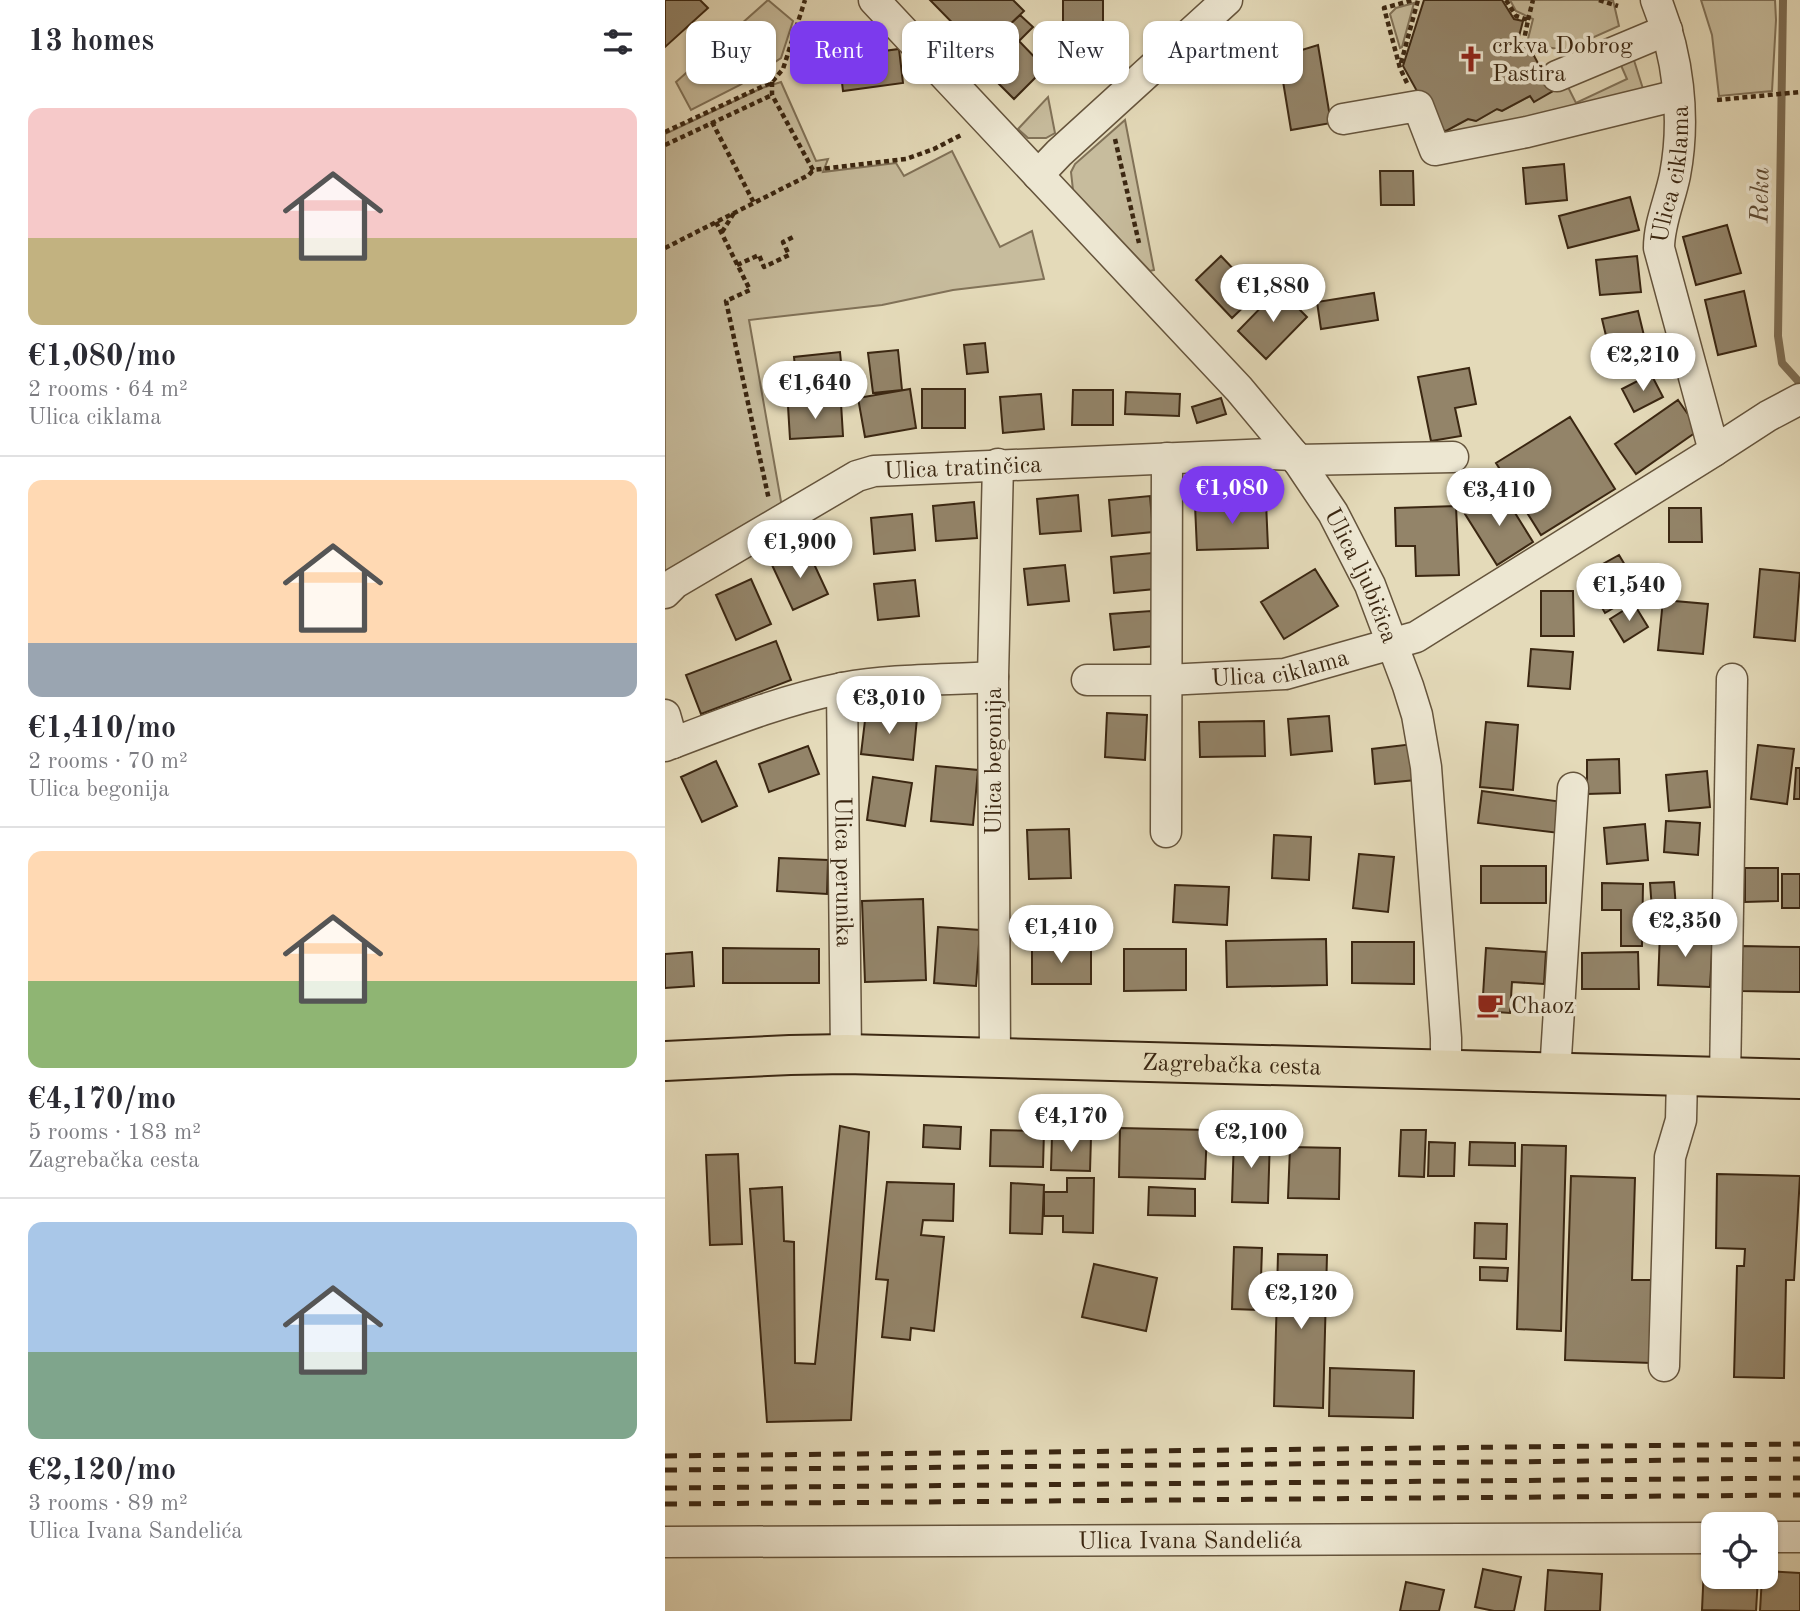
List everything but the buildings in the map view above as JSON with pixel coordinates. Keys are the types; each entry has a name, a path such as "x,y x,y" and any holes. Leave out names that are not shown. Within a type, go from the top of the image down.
{"main road":[{"name":"Zagrebačka cesta","path":"665,1061 846,1054 1800,1079"}],"street":[{"name":"Ulica ljubičica","path":"874,0 1194,340 1296,458 1333,513 1358,559 1394,645 1417,715 1426,767 1446,1038 1446,1070"},
{"path":"1038,175 1227,0"},
{"name":"Ulica ciklama","path":"1087,680 1166,680 1285,674 1416,637 1714,451 1659,248 1661,226 1672,191 1678,155 1678,95 1674,58 1657,0"},
{"path":"1555,68 1667,30"},
{"path":"1343,119 1418,106 1435,149 1527,132 1678,95"},
{"path":"1714,451 1768,416 1800,400"},
{"name":"Ulica tratinčica","path":"665,593 675,583 857,476 874,471 1270,454 1296,458 1453,457"},
{"path":"1166,832 1167,458"},
{"name":"Ulica begonija","path":"995,1058 993,677 998,464"},
{"path":"668,735 842,688 874,683 993,677"},
{"path":"1725,1078 1732,679"},
{"name":"Ulica perunika","path":"842,688 846,1054"},
{"path":"1555,1073 1573,788"},
{"path":"1664,1366 1670,1157 1663,1138 1661,1121 1672,1076"},
{"path":"1778,1537 1800,1537"},
{"name":"Ulica Ivana Sandelića","path":"665,1542 1701,1538"}],"path":[{"path":"776,77 783,69 805,0"},
{"path":"1400,65 1415,0 1384,8 1400,65 1418,106"},
{"path":"1506,0 1516,16 1528,20"},
{"path":"1533,0 1523,45 1555,68"},
{"path":"1599,0 1618,6"},
{"path":"665,132 768,84"},
{"path":"772,84 772,95 813,170"},
{"path":"1717,100 1798,93"},
{"path":"665,145 772,95"},
{"path":"712,122 754,203"},
{"path":"665,248 809,175 813,170 906,159 934,149 965,132"},
{"path":"1115,137 1140,247"},
{"path":"722,233 735,213"},
{"path":"716,222 750,290 726,301 775,524"},
{"path":"737,265 759,255 764,267 789,255 783,242 793,237"}],"shaded area":[{"path":"768,0 793,21 790,21 790,30 781,58 776,61 776,21 744,21"},
{"path":"1510,0 1613,0 1619,26 1565,50 1539,46 1528,39 1533,19 1516,11"},
{"path":"1701,0 1775,0 1772,91 1719,96 1712,35"},
{"path":"1414,3 1400,48 1390,14 1396,8"},
{"path":"1632,54 1644,92 1449,139 1438,129 1446,131 1468,119 1476,121 1530,96 1534,102 1551,88 1568,87 1576,103 1627,79 1620,63"},
{"path":"686,73 686,84 742,84 691,110 676,82"},
{"path":"781,82 816,161 828,159 823,172 896,163 904,176 952,151 1000,247 1032,231 1044,279 953,290 882,305 749,320 782,507 665,576 665,134"},
{"path":"1048,97 1055,133 1046,138 1028,138 1018,129"},
{"path":"1125,120 1154,270 1150,271 1073,190 1071,172 1075,164"}],"waterway":[{"name":"Reka","path":"1783,0 1778,336 1782,363 1800,383"}],"railway":[{"path":"665,1456 1800,1444"},
{"path":"665,1470 1800,1459"},
{"path":"665,1488 1800,1478"},
{"path":"665,1504 1800,1495"}],"place":[{"name":"crkva Dobrog Pastira","path":"1471,59"},
{"name":"Chaoz","path":"1490,1005"}]}
